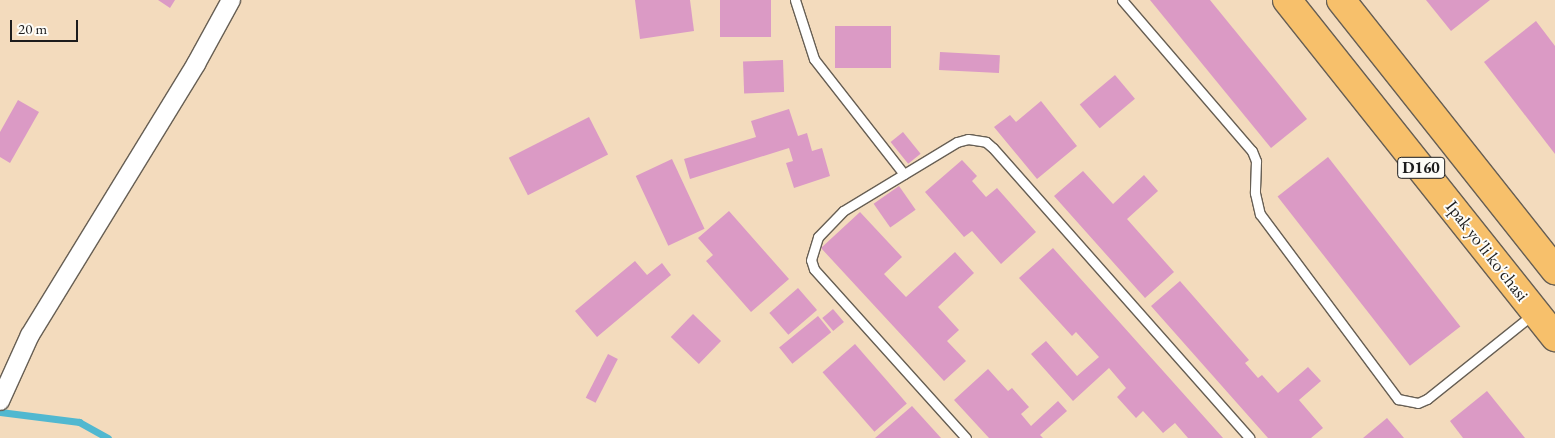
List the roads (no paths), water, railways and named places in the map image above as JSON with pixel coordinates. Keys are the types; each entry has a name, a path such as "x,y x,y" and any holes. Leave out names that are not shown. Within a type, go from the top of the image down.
{"main road":[{"name":"Ipak yo'li ko'chasi","path":"1288,0 1555,337"},
{"name":"D160","path":"1341,0 1555,270"}],"street":[{"path":"0,401 30,335 196,64 231,0"}],"lane":[{"path":"795,0 814,59 904,174"},
{"path":"1122,0 1252,151 1256,161 1256,193 1260,214 1398,399 1418,403 1426,399 1536,312"},
{"path":"966,438 814,269 811,260 818,237 828,224 843,211 957,142 968,139 986,142 1250,438"}],"waterway":[{"path":"0,412 79,422 108,438"}]}
